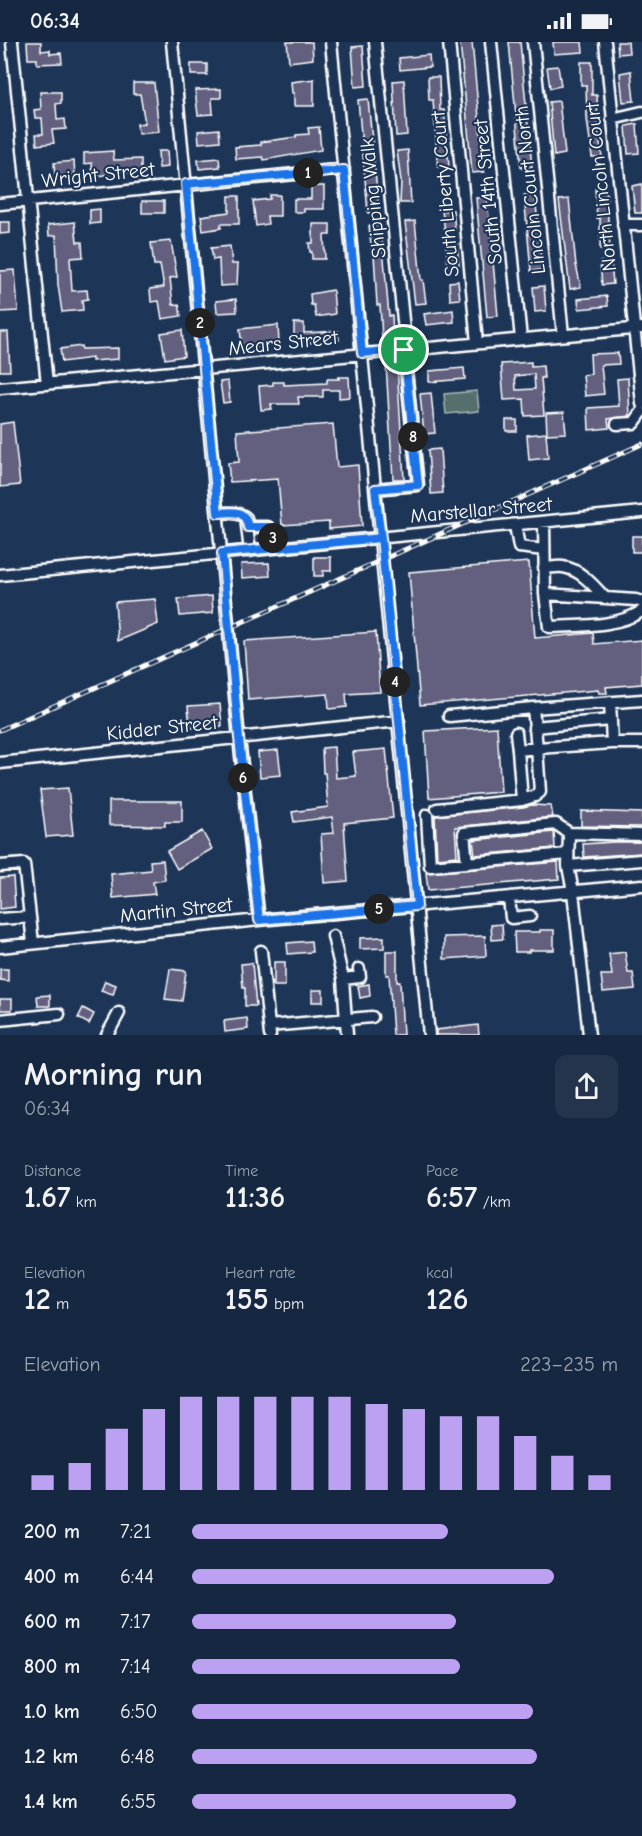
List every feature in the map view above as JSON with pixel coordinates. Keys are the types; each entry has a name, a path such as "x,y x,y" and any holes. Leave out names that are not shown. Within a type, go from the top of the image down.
{"street":[{"path":"12,42 46,384"},
{"path":"172,42 239,738 259,920"},
{"path":"331,42 429,1035"},
{"name":"Shipping Walk","path":"375,42 418,485 375,489"},
{"name":"South Liberty Court","path":"449,42 477,343"},
{"name":"South 14th Street","path":"491,42 521,339"},
{"name":"Lincoln Court North","path":"533,42 563,335"},
{"name":"North Lincoln Court","path":"605,42 623,225 638,328 642,404"},
{"path":"612,119 642,112"},
{"name":"Wright Street","path":"0,204 344,170"},
{"path":"623,225 642,225"},
{"name":"Mears Street","path":"0,388 638,328"},
{"path":"617,424 633,423 642,412"},
{"name":"Marstellar Street","path":"0,575 642,512"},
{"path":"218,513 243,514 248,527 250,551"},
{"path":"543,522 545,594 549,627 612,623 633,617 642,611"},
{"path":"515,525 519,547 544,550"},
{"path":"248,527 268,527 272,532 274,548"},
{"path":"544,568 564,567 573,571 594,585 605,598"},
{"path":"545,594 642,602"},
{"path":"449,716 642,700"},
{"path":"610,702 612,743"},
{"path":"437,809 522,800 540,792 533,708"},
{"path":"534,727 610,720"},
{"name":"Kidder Street","path":"0,762 399,721"},
{"path":"516,733 522,800"},
{"path":"518,750 642,743"},
{"path":"427,815 430,866 568,854"},
{"path":"467,863 464,833 556,824 569,833 642,835"},
{"path":"569,833 568,866 589,1035"},
{"path":"568,866 642,860"},
{"path":"0,866 24,864 33,943"},
{"name":"Martin Street","path":"0,947 259,920 642,885"},
{"path":"508,897 511,918 530,916"},
{"path":"0,920 30,917"},
{"path":"333,936 343,979 347,1035"},
{"path":"261,951 269,1031 372,1017"},
{"path":"343,979 360,977 359,969"},
{"path":"107,1035 119,1013"},
{"path":"0,1020 60,1014"}],"green space":[{"path":"477,391 479,411 446,414 444,394"}],"building":[{"path":"27,42 41,42 41,51 50,50 50,54 61,53 62,63 37,64 37,59 28,59"},
{"path":"287,42 312,42 313,59 289,62"},
{"path":"460,42 472,42 484,172 472,173"},
{"path":"509,42 520,42 532,167 521,168"},
{"path":"553,42 582,42 583,52 554,54"},
{"path":"617,42 628,42 629,53 618,54"},
{"path":"363,46 366,86 355,87 352,47"},
{"path":"429,55 430,67 400,70 399,58"},
{"path":"581,62 592,62 592,95 597,95 602,157 592,157 587,119 586,85 581,85"},
{"path":"191,64 207,64 207,75 191,75"},
{"path":"558,66 561,86 550,88 547,67"},
{"path":"631,71 634,101 623,102 620,73"},
{"path":"428,77 439,77 440,110 444,110 449,166 438,167 433,100 429,100"},
{"path":"314,79 314,106 294,106 291,82"},
{"path":"404,80 407,135 396,136 393,81"},
{"path":"133,83 154,83 159,132 138,134 137,124 145,123 140,94 133,94"},
{"path":"221,89 221,98 212,98 213,114 198,115 195,90"},
{"path":"40,92 61,92 61,103 56,104 57,120 65,119 66,129 52,130 54,143 37,145 36,134 43,134 42,118 35,118 34,110 41,109"},
{"path":"368,99 379,212 368,213 358,100"},
{"path":"559,101 565,154 554,156 549,102"},
{"path":"637,124 639,153 628,154 626,126"},
{"path":"319,127 321,150 264,160 263,157 236,159 235,147 261,145 261,142 309,134 308,128"},
{"path":"219,129 220,141 199,143 198,131"},
{"path":"408,150 411,203 400,203 401,181 397,151"},
{"path":"113,151 114,160 141,159 141,172 93,177 92,163 84,164 84,153"},
{"path":"158,151 167,151 168,167 159,168"},
{"path":"219,158 220,167 199,169 198,160"},
{"path":"74,161 75,176 55,178 54,163"},
{"path":"642,184 642,213 635,213 632,186"},
{"path":"311,186 324,186 324,209 304,209 304,212 294,212 294,199 311,199"},
{"path":"595,189 606,189 610,249 600,249 600,217 597,218"},
{"path":"535,193 542,270 531,271 524,195"},
{"path":"270,195 280,195 280,216 267,216 268,224 256,226 253,201 270,199"},
{"path":"229,196 239,196 239,224 221,224 221,228 203,231 201,216 229,212"},
{"path":"487,197 498,316 487,317 476,198"},
{"path":"569,199 576,265 581,287 570,289 559,200"},
{"path":"142,201 164,201 164,213 142,213"},
{"path":"100,209 100,223 90,224 90,210"},
{"path":"453,210 455,230 445,231 442,211"},
{"path":"415,221 421,280 423,280 426,303 415,304 405,222"},
{"path":"0,222 10,222 10,233 0,234"},
{"path":"75,222 77,242 82,242 83,257 70,258 72,291 87,290 88,299 82,300 83,310 62,312 58,285 56,235 49,236 48,225"},
{"path":"313,224 330,224 330,235 324,235 325,259 312,259 309,243 313,243"},
{"path":"381,225 393,338 382,338 380,305 377,305 374,254 372,254 369,226"},
{"path":"171,241 177,277 170,278 173,305 179,304 181,316 162,319 159,301 151,302 150,289 164,287 160,265 154,265 151,243"},
{"path":"457,244 459,265 448,267 446,245"},
{"path":"230,246 232,264 238,264 237,285 220,286 219,259 213,260 211,248"},
{"path":"611,261 613,284 602,285 600,262"},
{"path":"15,270 18,311 0,312 0,271"},
{"path":"458,281 460,299 450,300 449,282"},
{"path":"544,286 546,311 535,312 533,287"},
{"path":"333,290 335,314 316,317 314,305 311,305 310,294"},
{"path":"607,296 608,306 579,309 578,299"},
{"path":"236,299 237,312 217,313 216,301"},
{"path":"453,310 454,322 426,325 424,314"},
{"path":"294,323 304,323 304,333 338,331 339,340 308,343 308,341 294,341"},
{"path":"278,325 279,343 266,343 266,346 242,349 240,329"},
{"path":"182,330 184,356 165,359 161,333"},
{"path":"0,332 8,332 10,371 0,371"},
{"path":"81,346 82,349 118,348 118,359 92,361 92,358 62,362 60,349"},
{"path":"618,353 619,364 601,365 604,394 585,396 583,375 591,374 590,354"},
{"path":"531,362 531,367 543,366 544,378 541,378 544,415 525,416 524,399 504,400 501,364","holes":["534,374 535,389 516,390 515,376"]},
{"path":"386,365 397,365 404,479 393,479"},
{"path":"464,368 465,379 429,382 429,371"},
{"path":"338,377 349,377 350,397 339,398 339,390 323,390 323,397 298,397 299,404 271,404 272,409 261,410 259,386 273,385 273,382 284,382 284,385 327,383 327,379 339,379"},
{"path":"628,378 630,416 608,419 609,428 589,430 588,408 619,406 617,379"},
{"path":"228,381 230,402 223,403 220,382"},
{"path":"431,393 435,433 424,434 420,394"},
{"path":"564,412 566,433 547,434 546,413"},
{"path":"506,420 517,420 517,431 506,431"},
{"path":"13,422 20,485 0,487 0,424"},
{"path":"333,424 337,467 358,465 362,526 329,529 329,522 282,525 278,479 230,482 228,463 239,462 237,431"},
{"path":"546,433 548,458 529,460 527,435"},
{"path":"440,449 443,493 431,494 428,450"},
{"path":"632,536 642,536 642,552 632,552"},
{"path":"314,557 331,557 331,571 323,571 323,576 314,576"},
{"path":"529,562 535,638 593,633 594,644 642,640 642,684 606,687 607,693 599,693 598,690 420,705 409,572"},
{"path":"269,563 270,576 242,578 241,564"},
{"path":"212,596 213,613 180,616 178,599"},
{"path":"155,599 158,624 118,641 115,602"},
{"path":"376,632 380,692 346,694 347,707 329,709 328,694 248,700 244,641"},
{"path":"220,704 222,726 190,728 188,706"},
{"path":"497,727 501,792 429,798 425,731"},
{"path":"334,747 336,778 356,776 353,752 386,749 393,818 344,823 348,881 324,883 321,834 334,833 332,817 294,822 292,812 328,807 322,748"},
{"path":"278,750 281,775 260,777 258,752"},
{"path":"68,788 73,835 46,837 40,790"},
{"path":"109,801 182,801 182,822 165,822 165,826 109,825"},
{"path":"532,805 551,806 553,817 455,827 457,856 437,858 435,816"},
{"path":"581,811 642,813 642,827 581,826"},
{"path":"202,831 212,849 177,869 167,851"},
{"path":"554,832 555,848 475,855 473,840"},
{"path":"642,842 642,853 584,857 583,844"},
{"path":"163,860 165,880 153,882 155,894 113,898 111,874 151,870 150,861"},
{"path":"558,862 559,879 428,890 426,873"},
{"path":"13,877 15,907 0,909 0,878"},
{"path":"502,924 503,939 492,940 491,925"},
{"path":"540,930 554,930 554,950 515,952 514,932 540,932"},
{"path":"485,936 486,956 444,959 444,937"},
{"path":"384,937 384,948 360,949 360,938"},
{"path":"311,941 312,952 288,954 287,943"},
{"path":"386,951 397,951 397,982 400,982 403,1035 393,1035 389,975 386,975"},
{"path":"625,952 628,973 633,973 635,989 603,992 601,975 612,975 609,954"},
{"path":"274,962 285,962 285,986 274,986"},
{"path":"252,963 256,1006 245,1006 241,964"},
{"path":"0,969 8,969 8,981 0,980"},
{"path":"170,969 186,971 182,1001 165,999"},
{"path":"105,981 116,985 113,995 101,991"},
{"path":"369,984 370,996 360,998 358,986"},
{"path":"312,990 323,990 323,1002 312,1002"},
{"path":"50,995 50,1006 38,1006 37,996"},
{"path":"0,999 12,999 12,1010 0,1010"},
{"path":"83,1008 94,1014 89,1024 78,1018"},
{"path":"247,1018 248,1029 225,1032 224,1021"},
{"path":"478,1025 479,1035 436,1035 436,1030"}],"railway":[{"path":"0,730 642,444"}],"route":[{"path":"404,350 362,353 344,170 186,184 218,513 243,514 248,527 268,527 272,532 274,548 381,538 417,906 259,920 222,553 381,538 375,489 418,485 404,350"}]}
